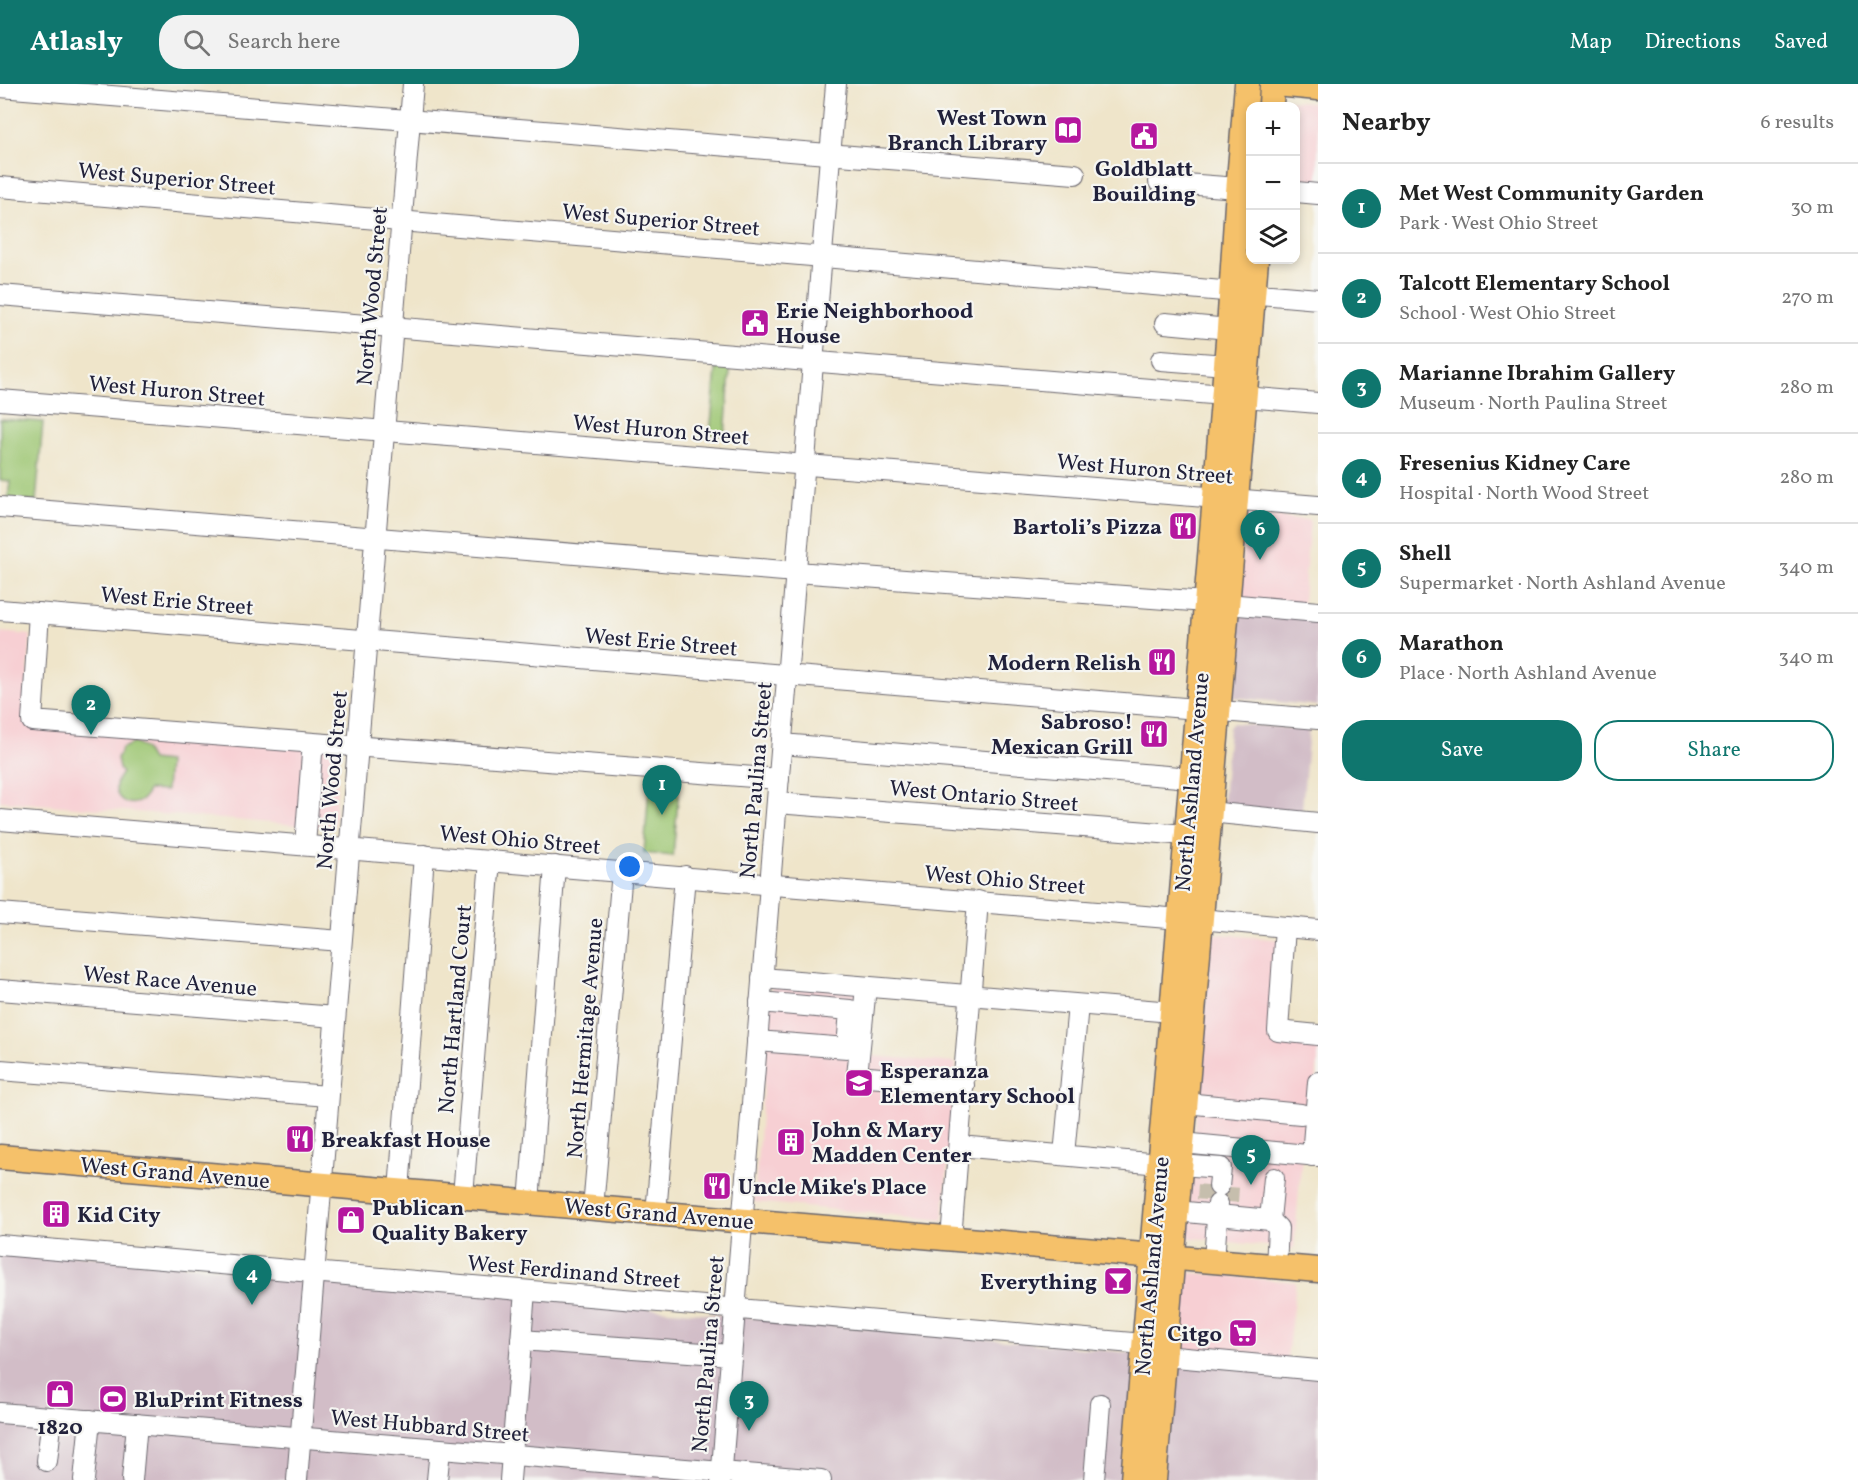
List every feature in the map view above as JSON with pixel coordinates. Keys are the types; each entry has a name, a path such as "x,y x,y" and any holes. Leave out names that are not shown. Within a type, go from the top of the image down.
{"main road":[{"name":"North Ashland Avenue","path":"1162,1257 1176,1211 1172,1012 1209,812 1208,710 1243,292 1238,188 1247,84"},
{"path":"1272,102 1274,84 1318,88"},
{"name":"North Ashland Avenue","path":"1234,396 1226,365 1230,329 1254,264"},
{"name":"North Ashland Avenue","path":"1133,1480 1154,1350 1174,1157 1185,1103 1190,919 1186,835 1191,778 1208,710"},
{"name":"West Grand Avenue","path":"0,1157 1318,1270"},
{"name":"North Ashland Avenue","path":"1154,1350 1154,1480"}],"street":[{"name":"North Wood Street","path":"297,1480 413,84"},
{"name":"North Paulina Street","path":"721,1476 836,84"},
{"path":"0,87 1075,174"},
{"path":"1159,182 1238,188"},
{"name":"West Superior Street","path":"0,187 1318,299"},
{"path":"1300,192 1318,194"},
{"path":"0,295 1318,404"},
{"path":"1165,323 1230,329"},
{"path":"1161,360 1226,365"},
{"name":"West Huron Street","path":"0,400 1318,506"},
{"path":"0,507 1318,612"},
{"name":"West Erie Street","path":"0,610 1318,719"},
{"path":"39,613 32,721 779,779"},
{"path":"782,744 1191,778"},
{"path":"305,845 312,754"},
{"name":"West Ontario Street","path":"777,803 1186,835"},
{"path":"1209,812 1318,823"},
{"name":"West Ohio Street","path":"0,820 1318,930"},
{"path":"399,1191 424,855"},
{"name":"North Hartland Court","path":"463,1197 490,860"},
{"path":"529,1202 555,866"},
{"name":"North Hermitage Avenue","path":"593,1208 622,871"},
{"path":"656,1213 685,876"},
{"path":"951,1239 978,901"},
{"path":"0,913 341,941"},
{"path":"1286,927 1278,1031 1318,1035"},
{"path":"762,978 1172,1012"},
{"path":"866,987 857,1076 964,1085"},
{"name":"West Race Avenue","path":"0,990 335,1017"},
{"path":"758,1041 847,1048 850,1010 760,1002"},
{"path":"1064,1155 1078,1005"},
{"path":"0,1070 328,1096"},
{"path":"959,1146 1064,1155 1315,1156 1318,1082"},
{"path":"1185,1103 1301,1114"},
{"path":"1174,1157 1221,1168 1214,1261"},
{"path":"1270,1220 1274,1178"},
{"path":"1176,1211 1218,1196 1270,1220 1278,1228 1276,1267"},
{"name":"West Ferdinand Street","path":"0,1245 735,1309 1154,1350 1318,1370"},
{"path":"510,1480 525,1291"},
{"path":"521,1340 731,1355"},
{"path":"1094,1480 1100,1404"},
{"name":"West Hubbard Street","path":"0,1413 721,1476 821,1480"},
{"path":"47,1461 52,1417"},
{"path":"84,1480 90,1420"},
{"path":"132,1480 137,1424"},
{"path":"438,1480 440,1450"}],"shaded area":[{"path":"1288,100 1318,103 1318,196 1300,194 1300,102 1285,102"},
{"path":"1249,514 1310,520 1302,612 1238,606 1246,517"},
{"path":"1238,606 1318,614 1318,706 1232,697"},
{"path":"0,632 31,635 24,722 340,748 334,828 0,801"},
{"path":"1233,723 1309,730 1301,820 1222,812 1229,727"},
{"path":"1217,934 1283,940 1275,1032 1318,1037 1310,1154 1302,1155 1294,1249 1186,1237 1211,937"},
{"path":"772,979 866,987 860,1055 956,1063 943,1220 754,1202"},
{"path":"0,1248 1318,1370 1318,1480 0,1480"},
{"path":"1182,1272 1296,1282 1286,1367 1176,1357"}],"green space":[{"path":"717,359 731,360 725,435 710,434"},
{"path":"0,419 43,422 36,502 8,499 10,481 0,480"},
{"path":"134,743 144,748 151,760 168,762 166,791 148,790 144,798 131,803 119,797 116,790 122,773 117,758 122,748"},
{"path":"650,774 680,777 673,856 644,853"}],"tunnel":[{"path":"1207,1200 1208,1185"},
{"path":"1228,1202 1229,1187"}],"place":[{"name":"West Town Branch Library","path":"1068,130"},
{"name":"Goldblatt Bouilding","path":"1144,136"},
{"name":"Erie Neighborhood House","path":"755,323"},
{"name":"Bartoli’s Pizza","path":"1183,526"},
{"name":"Marathon","path":"1260,560"},
{"name":"Modern Relish","path":"1162,662"},
{"name":"Sabroso! Mexican Grill","path":"1154,734"},
{"name":"Talcott Elementary School","path":"91,735"},
{"name":"Met West Community Garden","path":"662,815"},
{"name":"Esperanza Elementary School","path":"859,1083"},
{"name":"Breakfast House","path":"300,1139"},
{"name":"John & Mary Madden Center","path":"791,1142"},
{"name":"Shell","path":"1251,1185"},
{"name":"Uncle Mike's Place","path":"717,1186"},
{"name":"Kid City","path":"56,1214"},
{"name":"Publican Quality Bakery","path":"351,1220"},
{"name":"Everything","path":"1118,1281"},
{"name":"Fresenius Kidney Care","path":"252,1305"},
{"name":"Citgo","path":"1243,1333"},
{"name":"1820","path":"60,1394"},
{"name":"BluPrint Fitness","path":"113,1399"},
{"name":"Marianne Ibrahim Gallery","path":"749,1431"}]}
